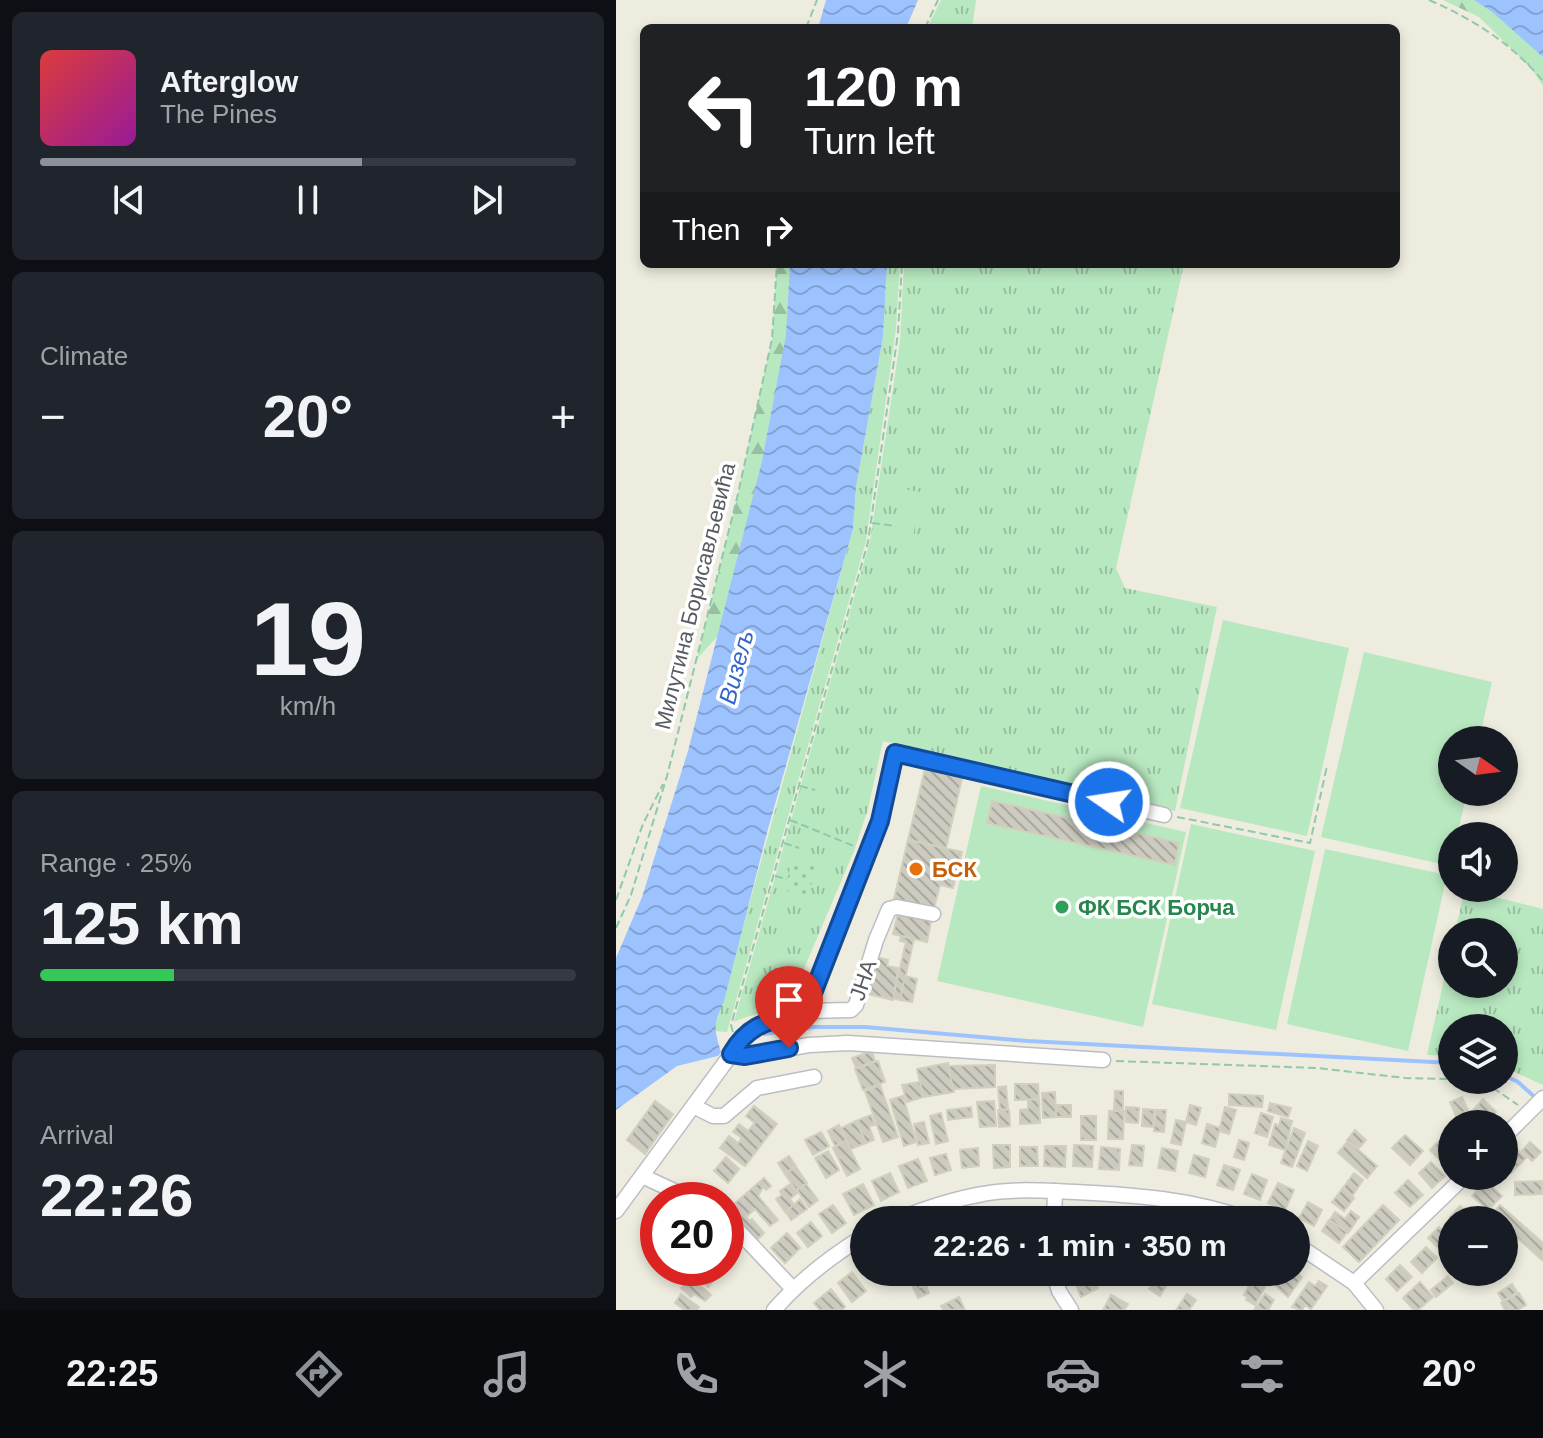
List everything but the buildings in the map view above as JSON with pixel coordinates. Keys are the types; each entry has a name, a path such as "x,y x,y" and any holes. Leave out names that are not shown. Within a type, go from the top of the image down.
{"street":[{"path":"806,1011 880,821 895,753 1164,815"},
{"name":"ЈНА","path":"616,1211 695,1107 744,1035 756,1026 806,1011 849,1011 855,1007 889,909 897,907 933,914"},
{"path":"734,1049 745,1056 818,1043 880,1044 1103,1060"},
{"path":"695,1107 713,1116 724,1116 757,1088 814,1077"},
{"path":"1518,1123 1543,1098"},
{"path":"642,1176 655,1182"},
{"path":"931,1206 1009,1190 1157,1197 1203,1206"},
{"path":"1354,1283 1450,1190"},
{"path":"1054,1206 1055,1191"},
{"path":"744,1237 793,1289"},
{"path":"774,1310 793,1289 850,1245"},
{"path":"1310,1253 1354,1283 1376,1310"},
{"path":"1057,1286 1071,1310"}],"path":[{"path":"808,24 817,0"},
{"path":"927,24 938,0"},
{"path":"1429,0 1466,16 1490,31 1543,81"},
{"name":"Милутина Борисављевића","path":"616,928 631,895 667,776 737,498 772,339 777,268"},
{"path":"734,1049 731,1025 871,523 897,342 902,268"},
{"path":"871,523 896,526"},
{"path":"1164,815 1310,843 1327,766"},
{"path":"616,900 643,824 667,776"},
{"path":"798,786 815,790"},
{"path":"789,819 856,847"},
{"path":"783,843 799,848"},
{"path":"774,875 787,879"},
{"path":"1103,1060 1317,1068 1438,1079"},
{"path":"1503,1094 1529,1112"}],"green space":[{"path":"941,0 976,0 973,24 929,24"},
{"path":"1443,0 1543,0 1543,86 1532,69 1479,17"},
{"path":"777,268 804,268 797,322 724,629 697,659 737,498 772,339"},
{"path":"887,268 900,268 896,329 866,541 727,1032 714,1031 853,529 856,487 883,337"},
{"path":"904,268 1183,268 1116,568 1125,588 1217,607 1175,811 883,741 868,809 854,851 803,971 785,968 783,979 809,986 786,1005 734,1022 870,541 900,341"},
{"path":"901,489 920,492 913,538 895,535"},
{"path":"1223,620 1349,648 1307,836 1180,808"},
{"path":"1364,652 1492,682 1482,726 1438,726 1438,806 1464,806 1460,822 1438,822 1438,863 1321,837"},
{"name":"ФК БСК Борча","path":"981,786 1186,832 1143,1027 937,981"},
{"path":"1191,824 1315,851 1276,1030 1152,1004"},
{"path":"1325,849 1438,873 1438,902 1441,902 1408,1051 1287,1024"},
{"path":"793,859 817,865 808,896 784,890"},
{"path":"1462,902 1515,902 1543,909 1543,1085 1518,1073 1518,1014 1438,1014 1438,1055 1427,1055 1440,998 1518,998 1518,918 1458,918"}],"water":[{"path":"826,0 918,0 908,24 819,24"},
{"path":"1474,0 1543,0 1543,57 1491,11"},
{"name":"Визељ","path":"790,268 887,268 883,337 856,487 853,529 716,1022 721,1052 718,1056 677,1066 616,1110 616,958 642,897 688,751 762,461 786,335"}],"waterway":[{"path":"764,1034 813,1027 865,1027 1028,1041 1438,1062"},
{"path":"1518,1082 1538,1100"}],"place":[{"name":"БСК","path":"916,869"},
{"name":"ФК БСК Борча","path":"1062,907"}],"route":[{"path":"789,1048 745,1056 731,1054 749,1030 806,1011 880,821 895,753 1109,802"}]}
